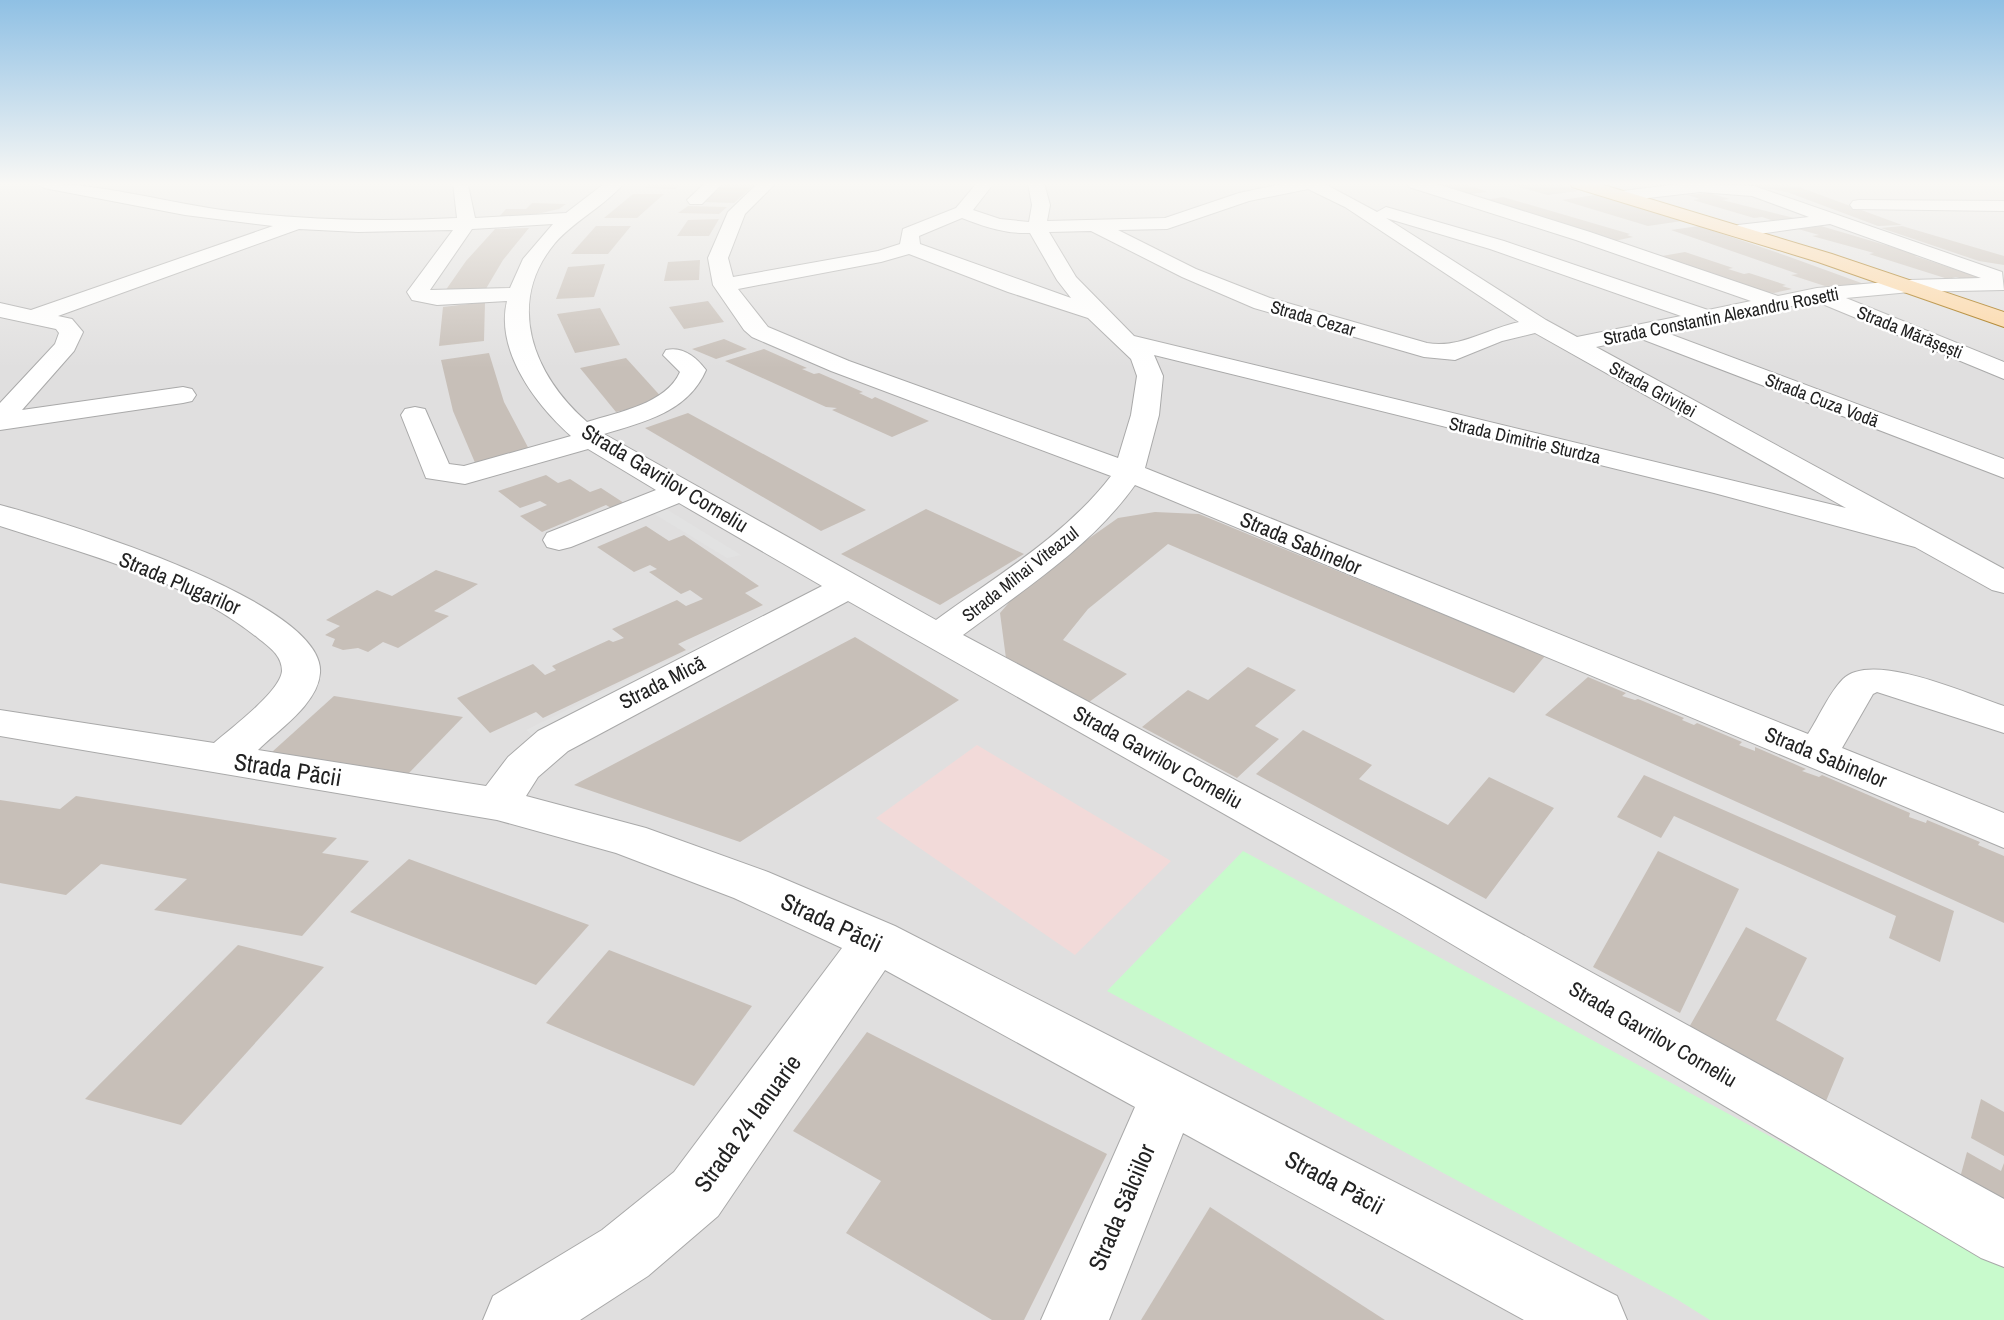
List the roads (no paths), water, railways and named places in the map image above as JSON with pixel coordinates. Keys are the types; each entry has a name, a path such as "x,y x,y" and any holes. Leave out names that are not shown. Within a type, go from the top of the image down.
{"main road":[{"path":"1789,245 2004,314"},
{"path":"1919,286 2004,320"}],"street":[{"path":"36,316 239,245"},
{"path":"452,245 418,292 420,295 437,298 516,294 521,278 547,245"},
{"path":"724,245 718,258 724,285 881,256 910,247 1016,287 1096,313"},
{"name":"Strada Mihai Viteazul","path":"937,637 1068,540 1110,498 1129,472 1145,415 1150,376 1142,356 1096,313 1067,280 1047,245"},
{"name":"Strada Cezar","path":"1131,245 1189,274 1262,303 1424,350 1445,354 1462,352 1492,337 1538,325"},
{"name":"Strada Griviței","path":"1415,245 1538,325 2004,583"},
{"path":"1496,245 1703,316"},
{"path":"1608,245 1773,302"},
{"path":"1902,245 2004,281"},
{"name":"Strada Mărășești","path":"1791,280 2004,370"},
{"name":"Strada Constantin Alexandru Rosetti","path":"1574,345 1816,291 2004,281"},
{"name":"Strada Sabinelor","path":"724,285 760,331 841,366 1129,472 2004,831"},
{"name":"Strada Gavrilov Corneliu","path":"516,294 521,341 530,367 543,387 587,436 937,637 1382,879 2004,1235"},
{"path":"0,310 64,324 71,332 66,346 0,420"},
{"name":"Strada Cuza Vodă","path":"1641,331 2004,470"},
{"name":"Strada Dimitrie Sturdza","path":"1127,341 1281,381 1737,490 1923,539"},
{"path":"415,415 437,472 465,475 587,436 654,407 686,388 693,370 675,355"},
{"path":"0,420 183,395"},
{"path":"559,540 682,491"},
{"name":"Strada Plugarilor","path":"0,515 170,574 246,610 296,653 302,668 300,681 293,693 223,758"},
{"path":"1968,563 2004,558"},
{"name":"Strada Mică","path":"496,804 523,768 554,741 611,708 848,587"},
{"path":"1817,754 1858,686 1871,680 1888,681 2004,720"},
{"name":"Strada Păcii","path":"0,723 496,804 629,840 751,885 877,941 1593,1320"},
{"name":"Strada 24 Ianuarie","path":"517,1320 625,1253 696,1194 877,941"},
{"name":"Strada Sălciilor","path":"1075,1320 1169,1095"}]}
